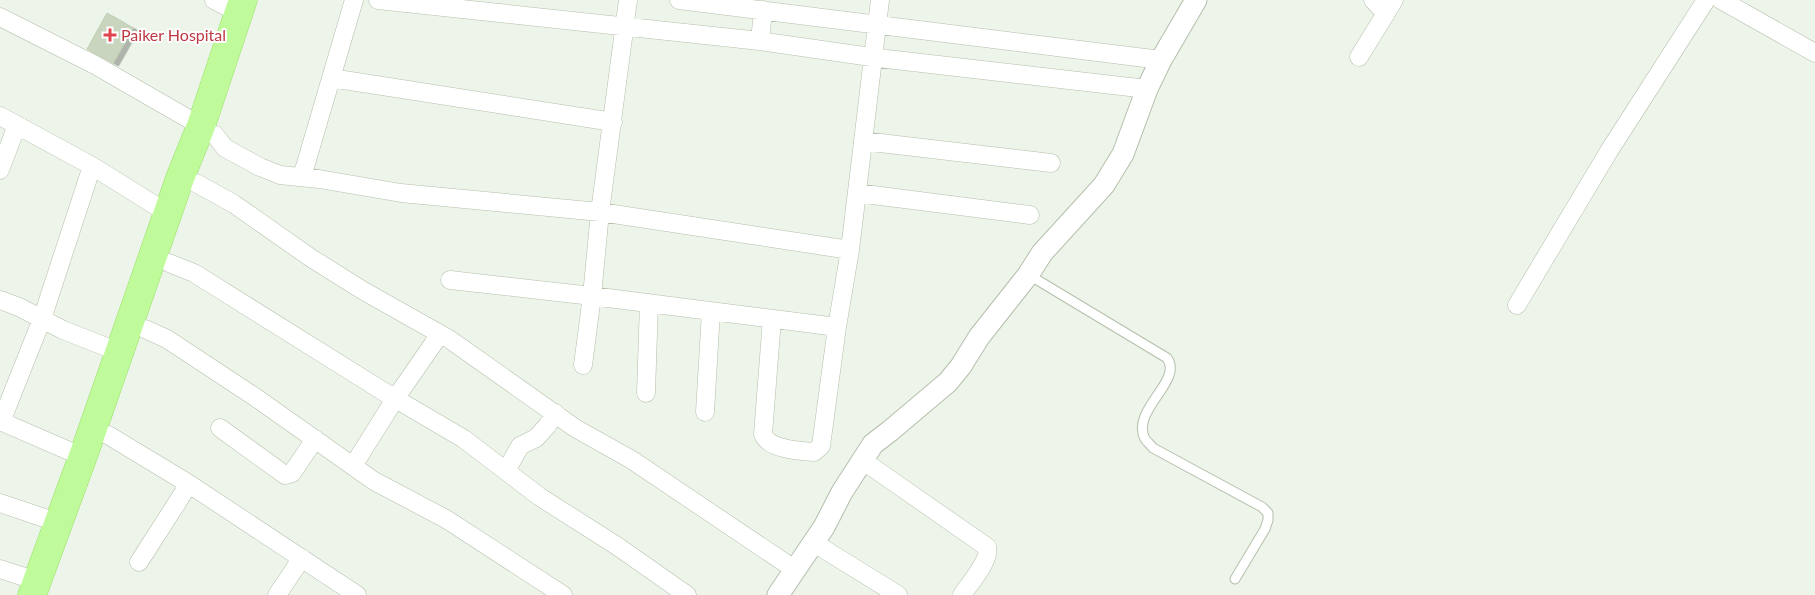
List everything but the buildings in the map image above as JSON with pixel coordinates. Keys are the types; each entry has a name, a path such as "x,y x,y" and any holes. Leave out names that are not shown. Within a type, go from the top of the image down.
{"main road":[{"path":"40,590 108,435 196,183 208,130 248,4"},
{"path":"40,590 59,523 169,214 180,178 208,130"}],"street":[{"path":"214,0 248,4"},
{"path":"302,177 354,0"},
{"path":"378,0 503,7 626,26 1147,89"},
{"path":"583,364 600,212 628,0"},
{"path":"679,0 1161,60"},
{"path":"772,319 763,434 765,440 774,446 814,452 821,446 837,327 850,250 880,0"},
{"path":"778,595 794,569 814,543 842,492 873,444 948,382 961,366 979,337 1028,274 1042,252 1104,185 1123,154 1147,89 1161,60 1196,0"},
{"path":"1359,57 1390,7 1373,0"},
{"path":"1517,305 1609,151 1706,0"},
{"path":"1721,0 1815,53"},
{"path":"760,41 763,10"},
{"path":"0,17 95,65 208,130 225,148 260,167 280,175 400,193 600,212 850,250"},
{"path":"331,78 613,122"},
{"path":"0,116 92,166 169,214"},
{"path":"0,170 17,125"},
{"path":"863,141 1051,163"},
{"path":"82,457 0,422 42,319 92,166"},
{"path":"196,183 234,204 362,290 440,334 556,413 574,428 632,460 794,569"},
{"path":"857,193 1030,215"},
{"path":"169,263 194,272 464,439 540,497 617,546 687,595"},
{"path":"450,280 837,327"},
{"path":"0,300 19,307 63,330 119,352"},
{"path":"646,393 649,303"},
{"path":"705,412 711,311"},
{"path":"145,329 167,339 256,397 374,482 446,519 563,595"},
{"path":"353,466 395,398 440,334"},
{"path":"506,471 520,446 536,438 556,413"},
{"path":"220,428 285,475 292,473 315,440"},
{"path":"108,435 190,484 357,595"},
{"path":"862,460 987,547 986,560 962,595"},
{"path":"139,562 190,484"},
{"path":"0,503 59,523"},
{"path":"814,543 898,595"},
{"path":"277,595 302,558"},
{"path":"0,570 40,590"}],"lane":[{"path":"1028,274 1170,362 1171,371 1168,378 1146,413 1143,427 1145,439 1153,448 1262,507 1268,513 1265,529 1235,579"}],"place":[{"name":"Paiker Hospital","path":"110,35"}]}
